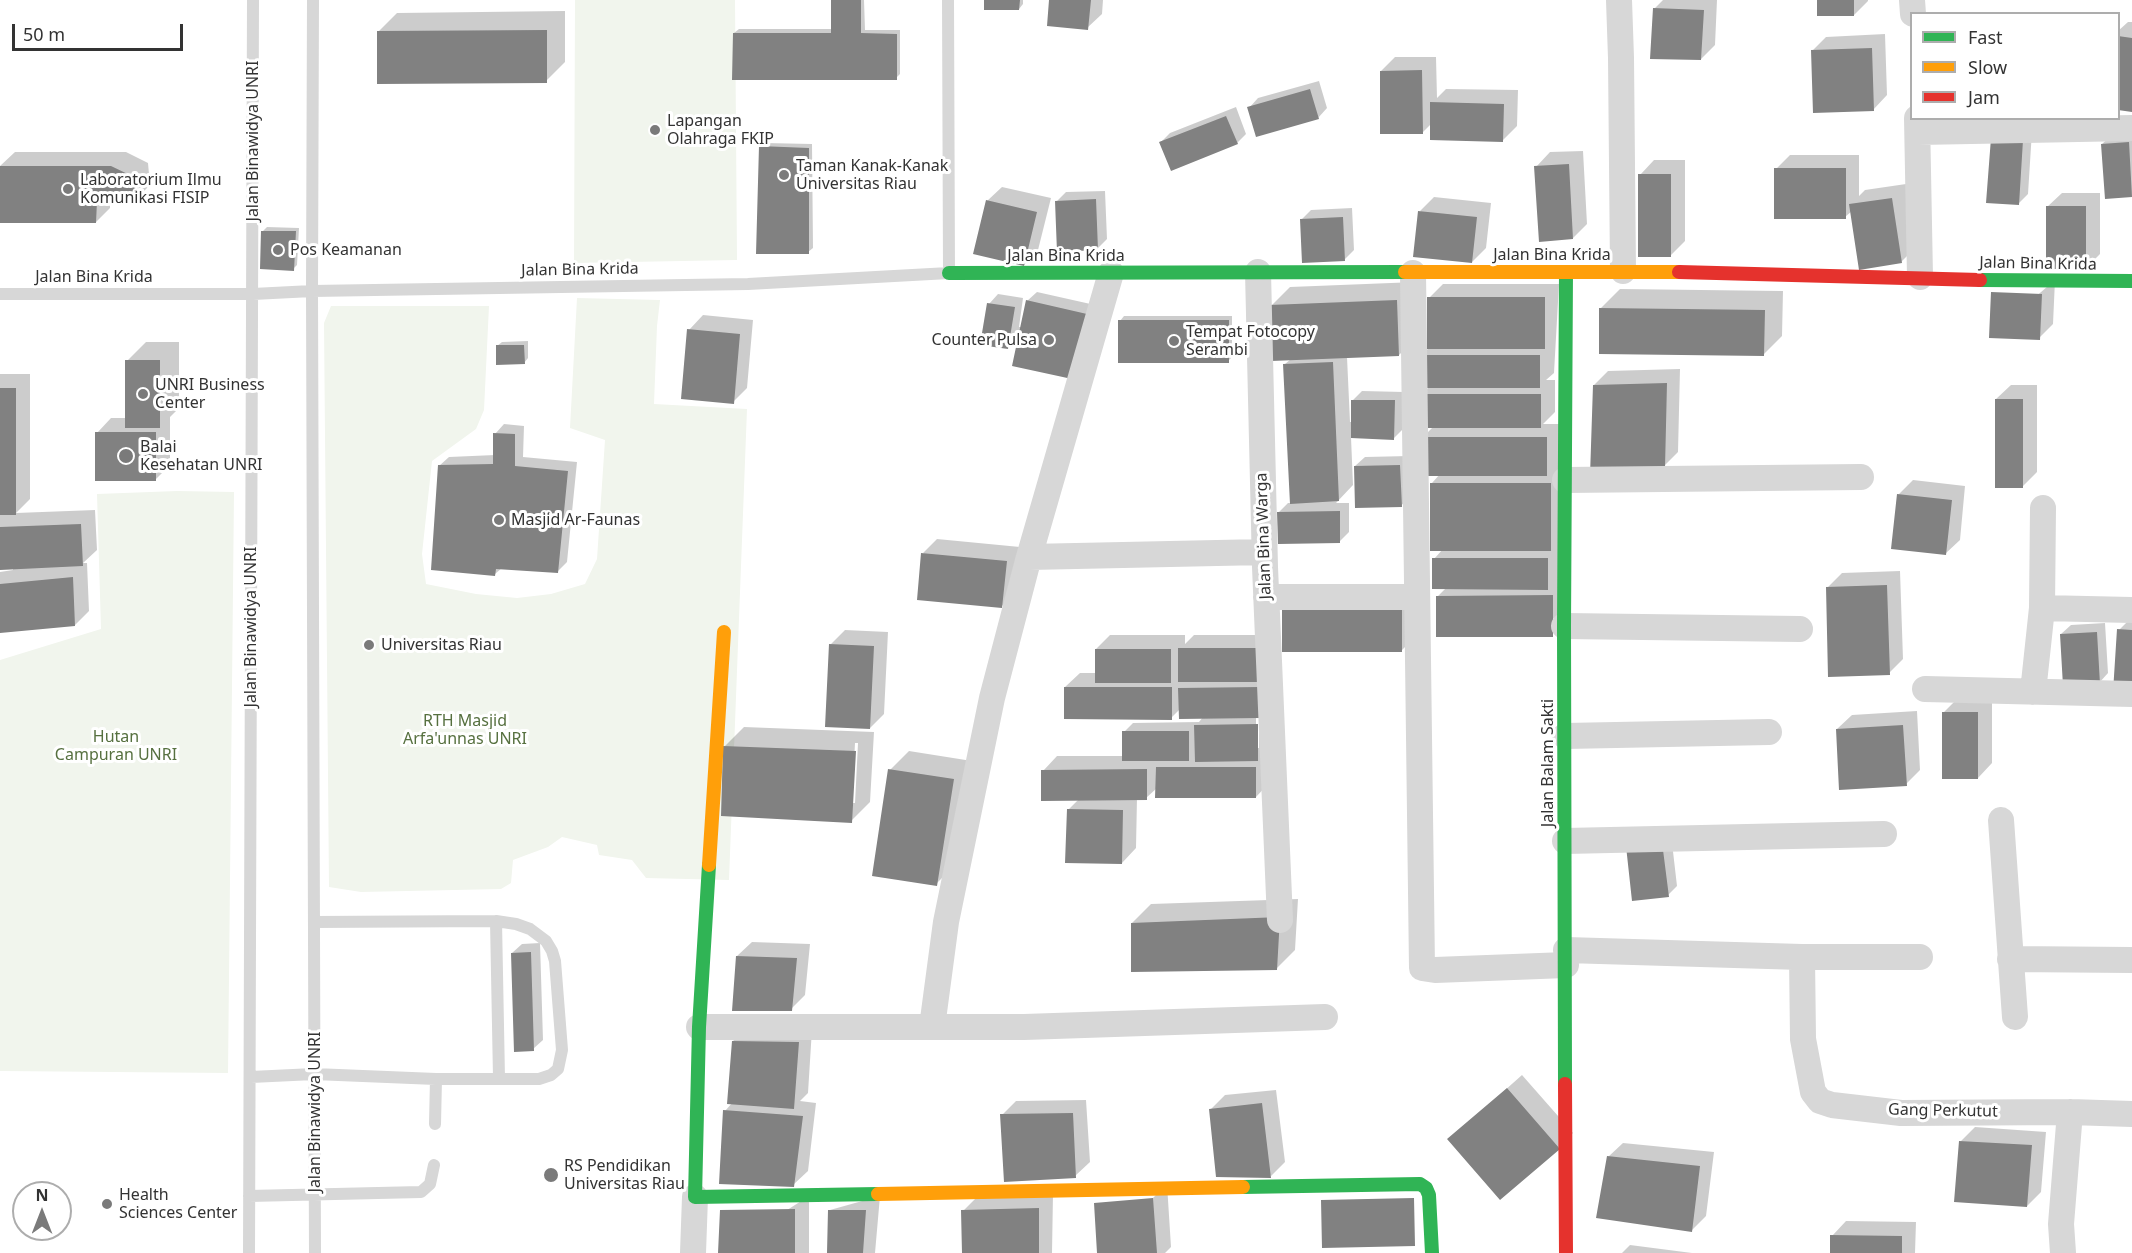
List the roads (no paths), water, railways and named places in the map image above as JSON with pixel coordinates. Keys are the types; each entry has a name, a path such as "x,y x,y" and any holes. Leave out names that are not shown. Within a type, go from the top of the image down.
{"street":[{"path":"1619,0 1622,58 1623,271"},
{"path":"1920,277 1917,125 2132,128"},
{"name":"Jalan Bina Krida","path":"949,273 1623,271 2023,281 2132,281"},
{"name":"Jalan Bina Warga","path":"1258,272 1264,552 1280,920"},
{"name":"Jalan Balam Sakti","path":"1566,272 1564,626 1566,1253"},
{"path":"932,1027 946,922 987,721 1029,557 1111,273"},
{"path":"1413,273 1422,968 1435,970 1566,957 1920,957"},
{"path":"1565,480 1861,477"},
{"path":"2033,692 2042,608 2043,508"},
{"path":"1029,557 1264,552"},
{"path":"1266,597 1417,597"},
{"path":"2042,608 2132,610"},
{"path":"1564,626 1800,629"},
{"path":"693,1253 699,1027 724,632"},
{"path":"1924,689 2132,694"},
{"path":"1565,736 1769,732"},
{"path":"2001,820 2015,1017"},
{"path":"1565,841 1884,834"},
{"name":"Gang Perkutut","path":"1802,957 1803,1039 1812,1092 1821,1101 1832,1106 1901,1113 2132,1114"},
{"path":"2010,960 2132,960"},
{"path":"699,1027 1024,1027 1325,1017"},
{"path":"2063,1253 2061,1224 2070,1112"},
{"path":"695,1197 1420,1184 1426,1188 1429,1195 1432,1253"}],"lane":[{"name":"Jalan Binawidya UNRI","path":"249,1253 253,0"},
{"name":"Jalan Binawidya UNRI","path":"313,0 315,1253"},
{"path":"948,0 949,273"},
{"name":"Jalan Bina Krida","path":"0,294 253,294 312,291 748,284 949,273"},
{"path":"496,921 499,1078"},
{"path":"251,1077 314,1074 436,1079 539,1079 551,1075 558,1069 562,1050 555,961 546,941 530,929 496,921 314,922"},
{"path":"435,1124 436,1079"},
{"path":"249,1196 421,1191 430,1184 434,1165"}],"place":[{"name":"Lapangan Olahraga FKIP","path":"655,130"},
{"name":"Taman Kanak-Kanak Universitas Riau","path":"784,175"},
{"name":"Laboratorium Ilmu Komunikasi FISIP","path":"68,189"},
{"name":"Pos Keamanan","path":"278,250"},
{"name":"Counter Pulsa","path":"1049,340"},
{"name":"Tempat Fotocopy Serambi","path":"1174,341"},
{"name":"UNRI Business Center","path":"143,394"},
{"name":"Balai Kesehatan UNRI","path":"126,456"},
{"name":"Masjid Ar-Faunas","path":"499,520"},
{"name":"Universitas Riau","path":"369,645"},
{"name":"RS Pendidikan Universitas Riau","path":"551,1175"},
{"name":"Health Sciences Center","path":"107,1204"}],"park label":[{"name":"RTH Masjid Arfa'unnas UNRI","path":"465,730"},
{"name":"Hutan Campuran UNRI","path":"116,746"}]}
